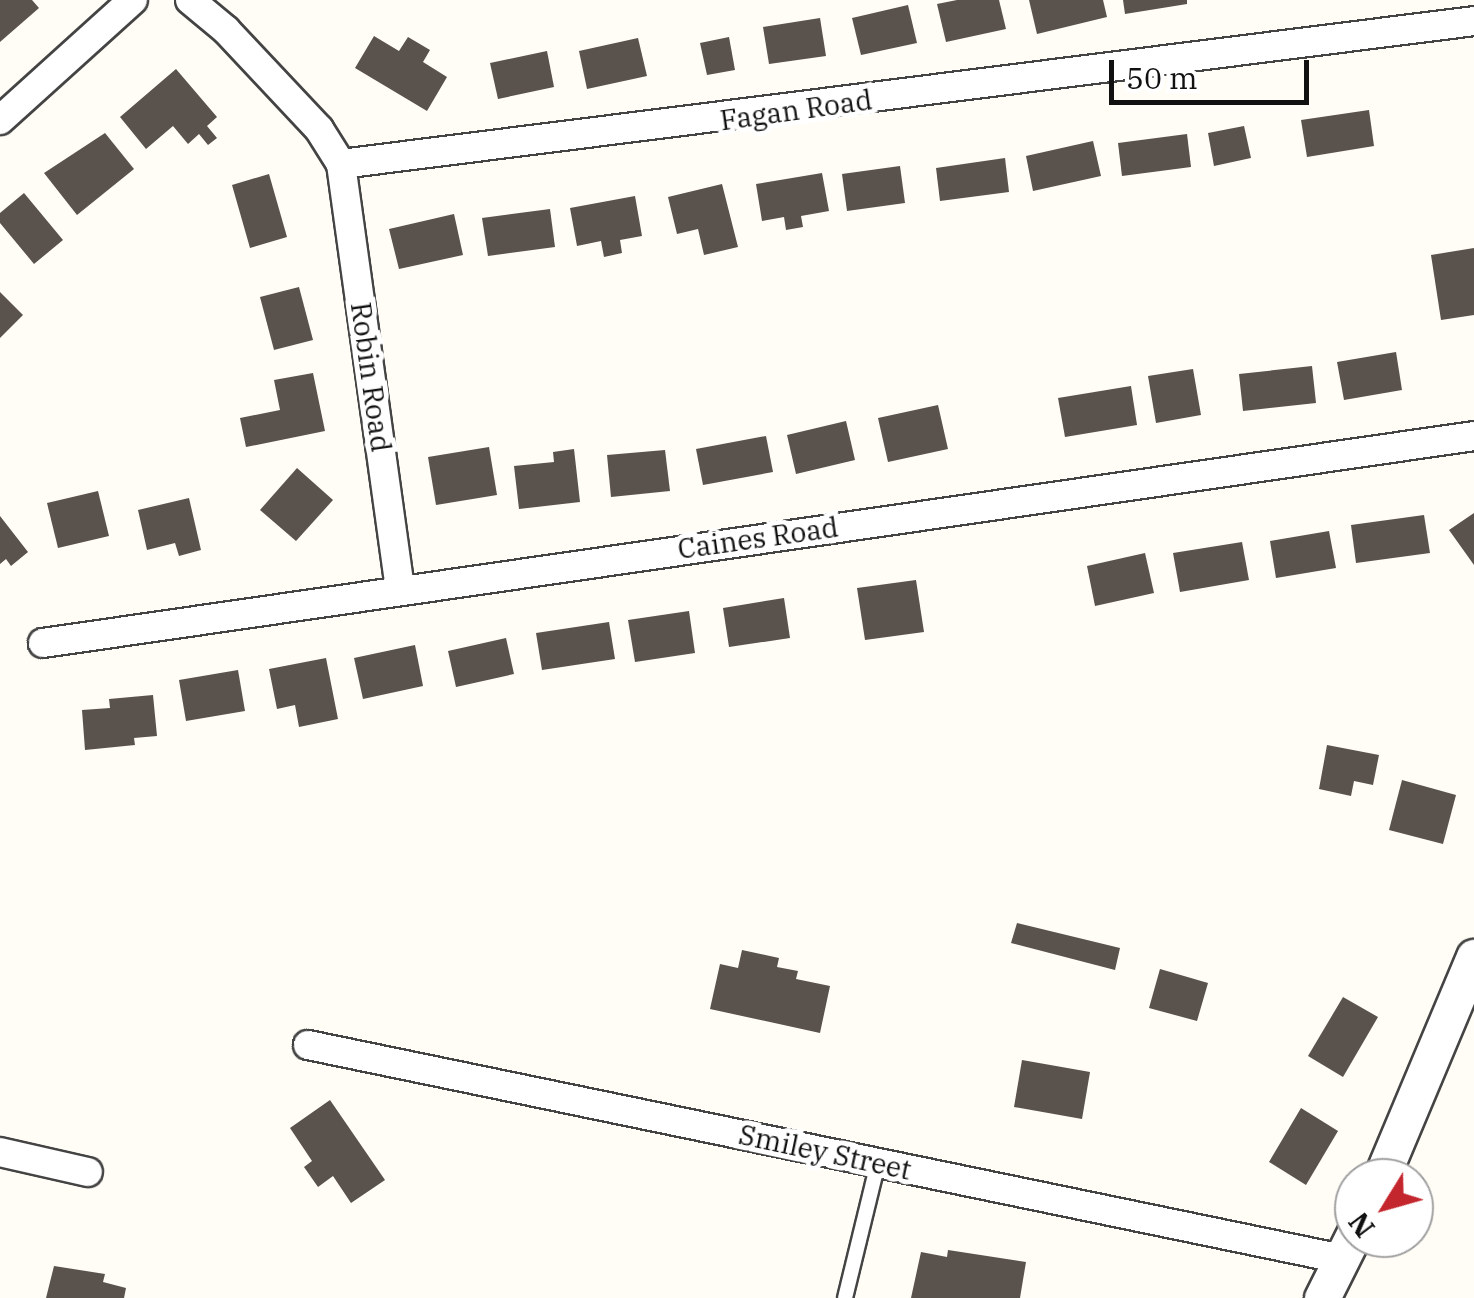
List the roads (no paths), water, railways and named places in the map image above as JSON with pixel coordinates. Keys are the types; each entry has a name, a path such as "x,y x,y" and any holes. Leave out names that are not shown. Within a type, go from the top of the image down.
{"street":[{"path":"0,120 134,0"},
{"path":"190,0 226,30 319,129 342,164"},
{"name":"Fagan Road","path":"342,164 1474,21"},
{"name":"Robin Road","path":"342,164 400,589"},
{"name":"Caines Road","path":"43,643 1474,436"},
{"path":"1390,1158 1467,996 1474,958"},
{"name":"Smiley Street","path":"308,1045 878,1163 1334,1244"},
{"path":"0,1152 88,1172"},
{"path":"1322,1298 1342,1258"}],"lane":[{"path":"844,1298 878,1163"}]}
